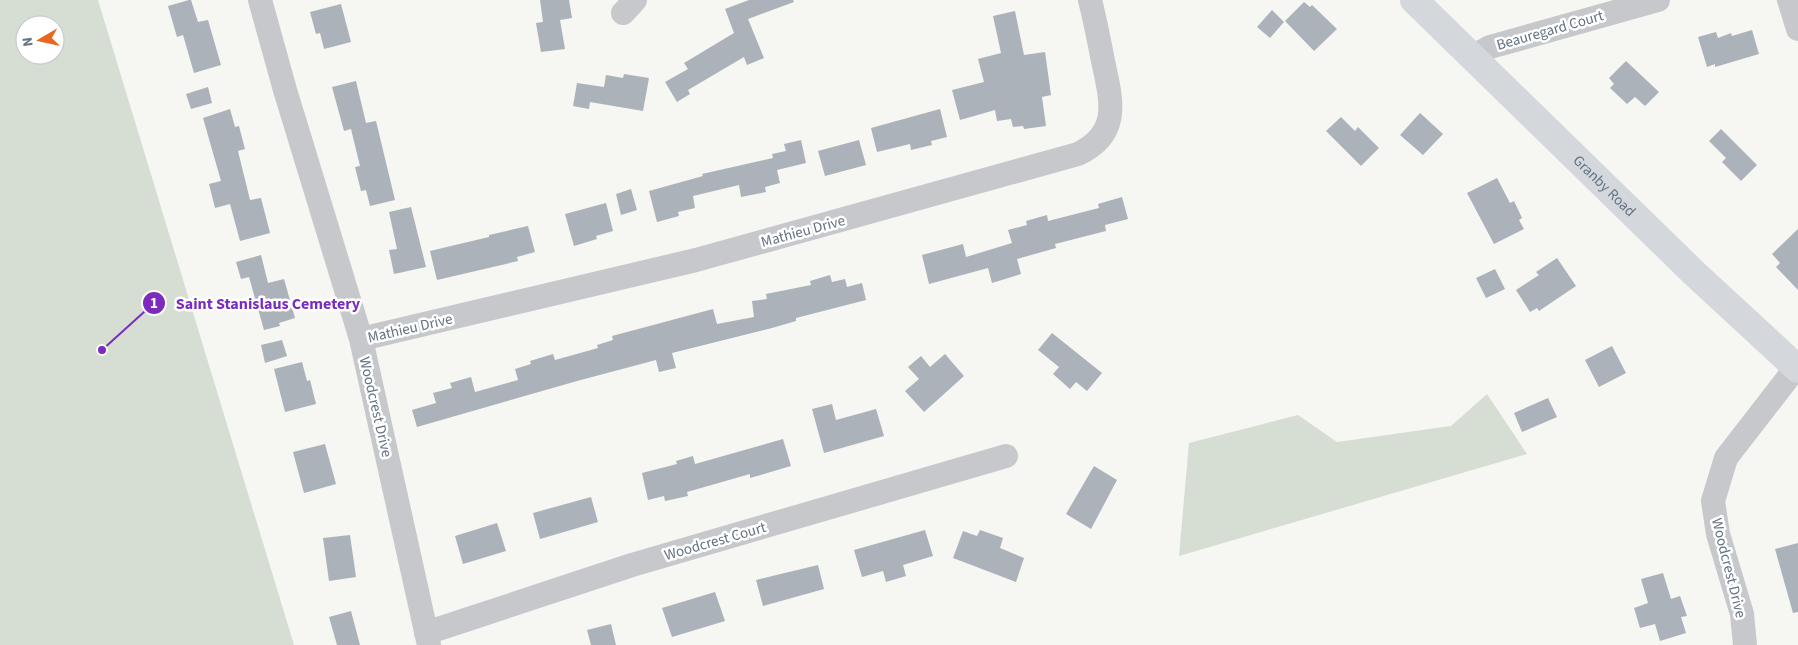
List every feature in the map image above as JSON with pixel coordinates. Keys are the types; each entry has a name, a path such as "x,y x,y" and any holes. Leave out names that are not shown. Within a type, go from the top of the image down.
{"main road":[{"name":"Granby Road","path":"1414,0 1694,273 1797,367"}],"street":[{"name":"Woodcrest Drive","path":"260,0 285,90 361,339 427,639"},
{"name":"Mathieu Drive","path":"361,339 696,260 1078,154 1093,145 1104,132 1111,111 1110,94 1090,0"},
{"name":"Beauregard Court","path":"1472,57 1494,46 1658,0"},
{"path":"1789,0 1798,29"},
{"name":"Woodcrest Drive","path":"1745,645 1742,614 1718,534 1713,501 1726,458 1797,367"},
{"name":"Woodcrest Court","path":"427,639 632,565 1006,456"}],"shaded area":[{"path":"0,0 98,0 294,645 0,645"},
{"path":"1487,394 1527,454 1179,556 1189,443 1298,415 1337,442 1451,426"}],"building":[{"path":"191,0 198,22 208,20 221,65 194,73 183,35 177,37 168,6"},
{"path":"540,0 569,0 572,18 560,20 565,49 541,52 536,23 543,22"},
{"path":"749,0 793,0 794,2 748,19 764,58 747,65 744,57 688,90 690,94 677,102 665,82 688,69 684,63 734,33 725,9"},
{"path":"1304,2 1310,7 1312,5 1337,29 1314,51 1285,21"},
{"path":"341,4 351,42 324,49 320,33 316,34 310,12"},
{"path":"1272,10 1284,22 1270,38 1257,27"},
{"path":"1015,11 1024,55 1045,52 1051,95 1042,97 1046,126 1024,129 1023,126 1013,127 1011,119 997,121 995,110 960,120 952,90 984,82 978,59 1001,53 993,16"},
{"path":"1752,30 1759,54 1715,67 1715,64 1707,67 1698,37 1716,32 1718,38 1731,33 1732,36"},
{"path":"1626,61 1659,92 1645,106 1635,97 1627,104 1610,88 1614,84 1609,78"},
{"path":"624,74 649,78 643,111 590,102 589,109 573,106 577,83 604,87 606,75 623,78"},
{"path":"356,81 366,123 376,121 395,200 370,206 366,190 361,191 355,167 360,166 351,129 344,131 332,87"},
{"path":"208,87 212,103 191,109 186,94"},
{"path":"230,109 235,127 239,126 245,149 238,151 250,200 261,198 270,233 240,241 230,204 215,208 209,184 221,181 203,118"},
{"path":"940,109 947,137 931,141 932,145 911,150 910,144 877,152 871,128"},
{"path":"1420,113 1443,134 1423,155 1400,135"},
{"path":"1341,117 1355,131 1358,127 1379,148 1361,166 1326,131"},
{"path":"1721,129 1757,165 1741,181 1722,162 1726,158 1709,141"},
{"path":"801,140 806,163 777,170 780,183 765,187 766,192 741,197 739,185 693,196 695,208 678,212 679,216 657,222 649,191 703,176 702,174 773,158 772,154 786,151 784,144"},
{"path":"859,140 866,165 825,176 818,151"},
{"path":"1497,178 1510,203 1514,201 1522,218 1519,220 1524,229 1494,244 1467,193"},
{"path":"631,189 637,210 621,215 616,194"},
{"path":"1122,197 1128,219 1105,225 1106,231 1055,244 1056,248 1017,259 1021,274 992,283 988,268 929,284 922,255 963,244 966,257 1012,243 1008,230 1027,225 1026,221 1047,215 1048,221 1099,208 1098,204"},
{"path":"606,203 613,231 596,236 597,239 574,246 565,214"},
{"path":"411,207 426,267 394,274 389,250 397,249 389,212"},
{"path":"528,226 535,252 517,257 518,261 437,280 430,251"},
{"path":"1798,229 1798,290 1776,267 1780,263 1772,254"},
{"path":"261,255 268,283 284,279 295,318 279,323 280,326 264,330 249,277 241,279 236,262"},
{"path":"1557,258 1576,286 1539,311 1537,308 1530,312 1516,290 1539,275 1536,272"},
{"path":"1495,269 1505,289 1486,298 1476,278"},
{"path":"830,275 832,282 845,279 847,287 862,283 866,300 796,318 796,321 772,328 672,353 676,368 659,372 656,360 417,427 412,410 436,403 433,393 452,388 450,383 471,377 475,392 518,380 515,369 531,364 530,361 553,354 555,360 598,348 597,345 613,340 612,336 713,309 717,324 754,317 752,301 767,299 766,294 811,285 810,281"},
{"path":"1052,333 1102,373 1087,391 1076,382 1070,389 1053,374 1059,367 1038,350"},
{"path":"282,340 287,356 265,363 261,345"},
{"path":"1612,346 1626,373 1599,387 1585,360"},
{"path":"945,354 964,376 924,412 905,391 919,379 908,367 921,356 930,367"},
{"path":"302,362 307,381 310,380 316,404 285,412 274,369"},
{"path":"1548,398 1557,417 1522,432 1514,413"},
{"path":"832,404 836,420 876,409 884,436 824,453 812,409"},
{"path":"783,439 791,466 750,478 750,474 687,492 688,496 665,501 664,496 648,500 642,473 677,464 676,461 693,456 695,464"},
{"path":"325,444 336,484 304,493 293,452"},
{"path":"1094,466 1117,480 1091,529 1066,514"},
{"path":"591,497 598,522 540,539 533,513"},
{"path":"497,523 506,551 463,564 455,536"},
{"path":"925,530 933,556 903,565 906,576 886,582 883,571 862,577 854,550"},
{"path":"980,530 1003,538 1000,548 1024,558 1016,582 953,558 963,531 977,536"},
{"path":"350,535 356,577 329,581 323,538"},
{"path":"1798,543 1798,612 1793,613 1775,549"},
{"path":"818,565 824,589 763,606 756,580"},
{"path":"1663,573 1671,599 1680,596 1687,616 1681,617 1686,633 1660,641 1655,624 1640,628 1634,608 1648,603 1641,579"},
{"path":"715,592 725,621 672,637 662,608"},
{"path":"351,611 360,645 337,645 329,617"},
{"path":"611,624 616,645 591,645 587,630"}],"place":[{"name":"Saint Stanislaus Cemetery","path":"102,350"}]}
